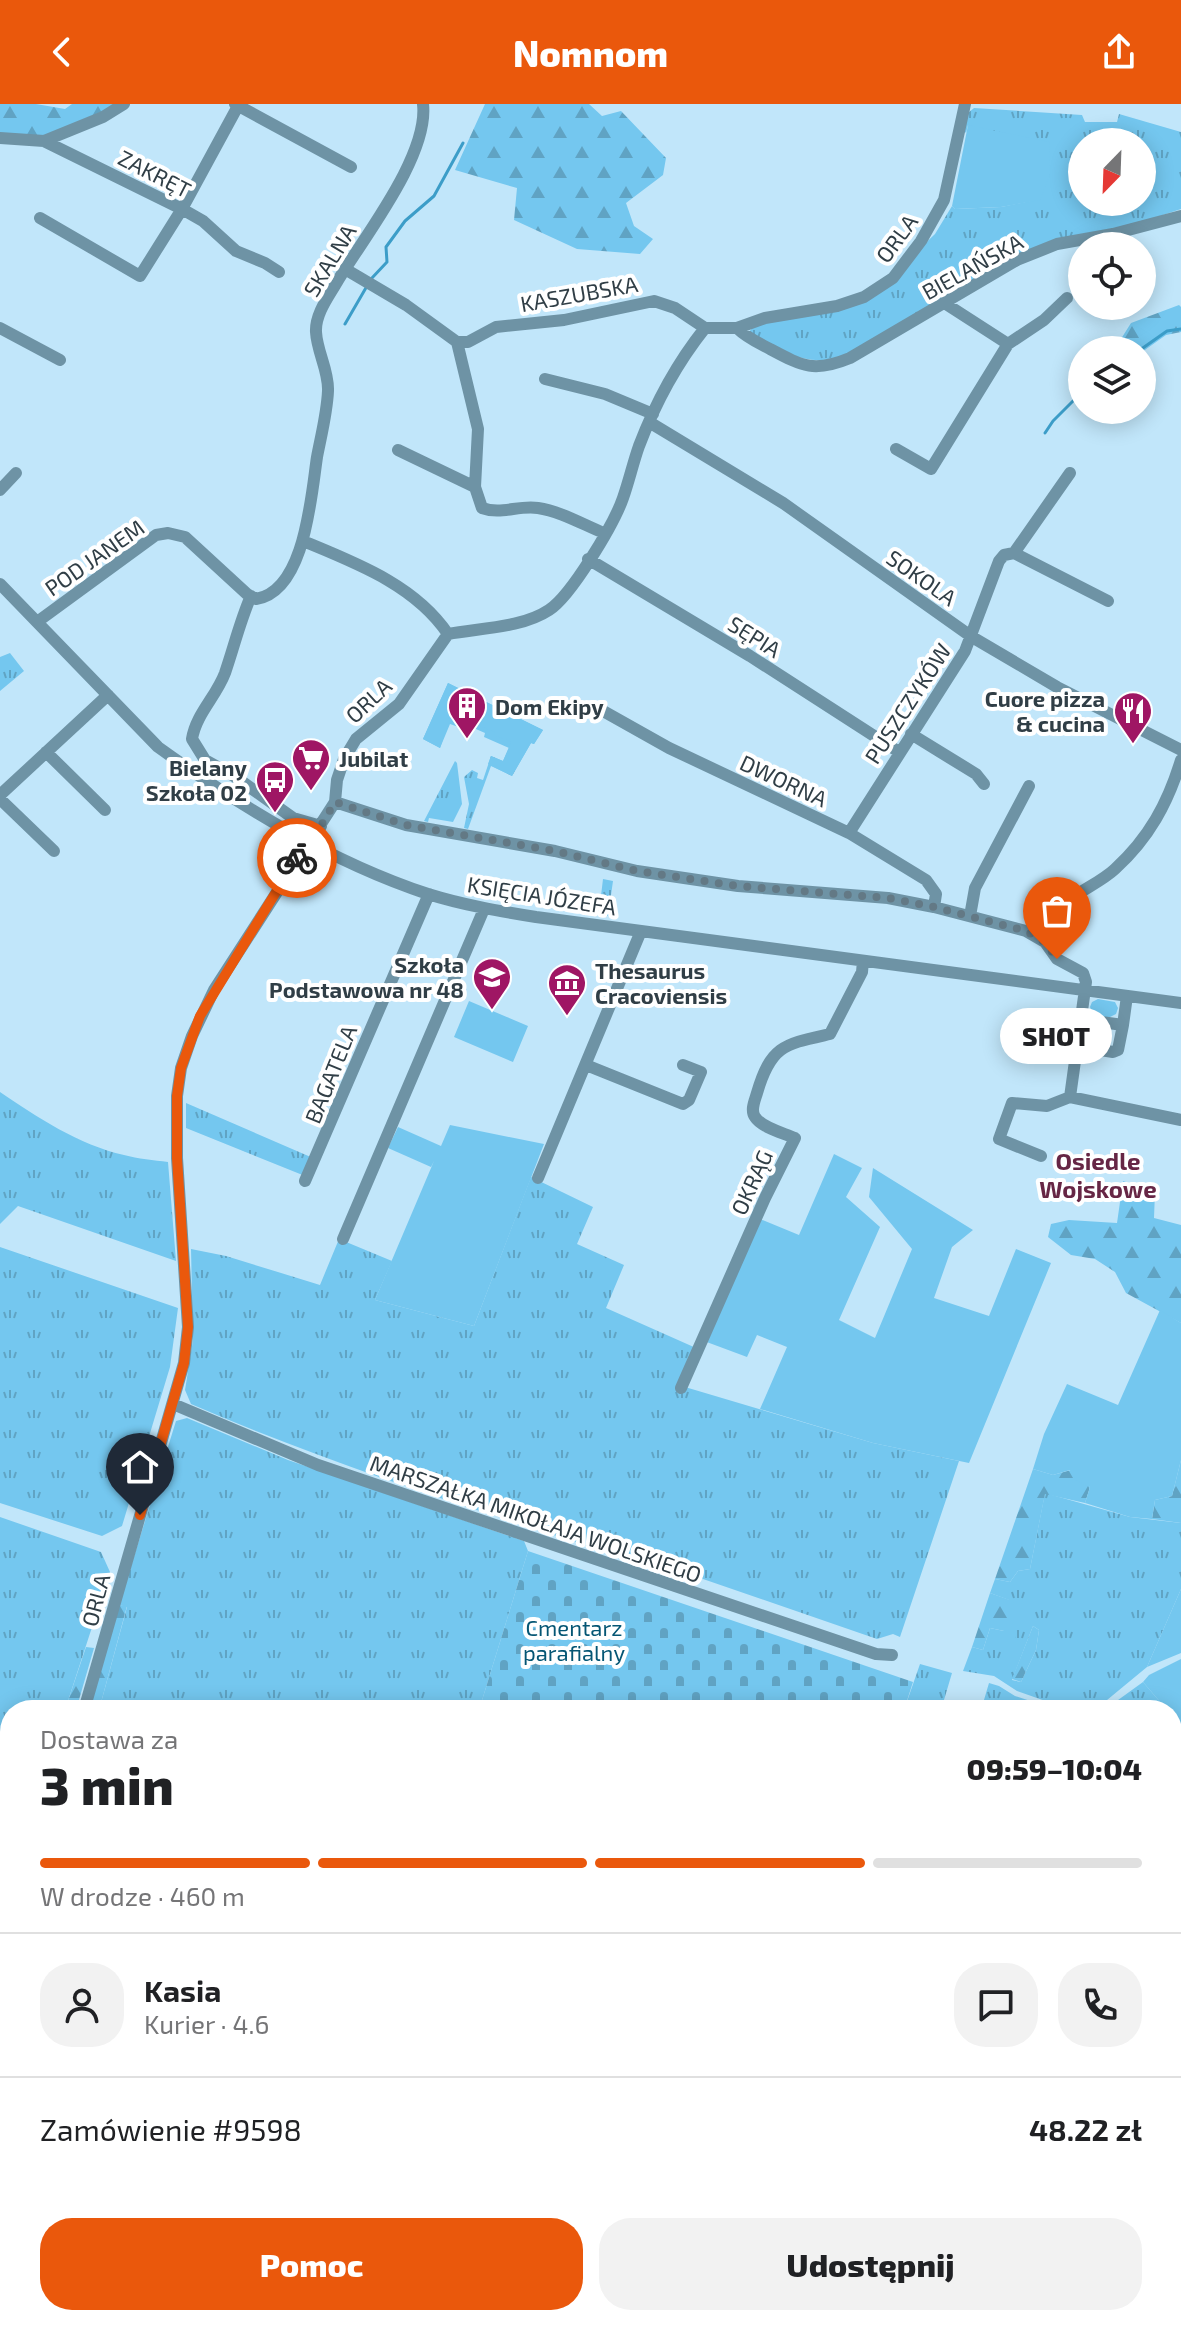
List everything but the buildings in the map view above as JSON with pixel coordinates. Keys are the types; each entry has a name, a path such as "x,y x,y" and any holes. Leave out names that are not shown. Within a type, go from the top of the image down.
{"street":[{"path":"44,141 103,117 124,104"},
{"name":"SKALNA","path":"303,541 328,389 316,330 323,307 394,191 422,128 423,104"},
{"name":"ORLA","path":"705,328 737,328 765,318 837,306 864,297 893,278 921,241 944,200 965,104"},
{"path":"40,218 140,276 182,209 237,105 351,167"},
{"name":"ZAKRĘT","path":"0,138 44,141 182,209 203,221 236,251 279,272"},
{"name":"BIELAŃSKA","path":"737,328 790,361 806,366 830,366 946,304 1017,260 1057,244 1113,234 1181,216"},
{"path":"345,269 406,305 457,342 478,429 475,487 482,508 494,512 521,507 543,509 604,533"},
{"path":"896,449 931,469 1008,344 1044,320 1067,298"},
{"name":"KASZUBSKA","path":"457,342 468,342 496,327 564,320 654,301 675,308 705,328"},
{"path":"946,304 1008,344"},
{"path":"0,328 60,360"},
{"path":"321,826 293,818 234,776 205,760 192,739 194,726 224,674 251,596 263,598 276,591 303,541 359,564 402,589 435,614 448,634 524,621 547,612 563,599 622,502 651,418 687,350 705,328"},
{"path":"545,379 605,394 651,418"},
{"name":"SOKOLA","path":"651,418 783,503 972,637 1057,687 1181,750"},
{"path":"398,450 475,487"},
{"path":"0,490 16,473"},
{"name":"PUSZCZYKÓW","path":"849,833 972,637 999,561 1004,555 1014,553 1070,473"},
{"name":"POD JANEM","path":"37,622 156,535 168,533 185,537 251,596"},
{"path":"1014,553 1108,601"},
{"name":"SĘPIA","path":"588,559 750,656 899,752"},
{"name":"KSIĘCIA JÓZEFA","path":"0,584 158,747 183,766 309,842 356,866 429,894 484,909 1181,1003"},
{"name":"ORLA","path":"87,1700 184,1363 188,1327 177,1158 177,1096 181,1068 200,1016 214,990 335,802 337,780 344,759 356,739 399,704 448,634"},
{"path":"54,851 0,797 108,695"},
{"name":"DWORNA","path":"596,707 669,748 849,833 926,880 936,894 934,907"},
{"path":"911,734 976,774 984,784"},
{"path":"46,752 105,810"},
{"path":"1045,942 1057,912 1112,873 1151,829 1169,795 1181,760"},
{"path":"970,916 975,888 1029,786"},
{"path":"335,802 406,825 555,851 637,871 738,886 888,898 1026,931 1045,942 1057,959 1083,973 1086,982 1070,1097"},
{"name":"BAGATELA","path":"305,1181 429,894"},
{"path":"343,1239 484,909"},
{"path":"538,1178 641,931"},
{"name":"OKRĄG","path":"681,1388 765,1198 795,1138 755,1117 753,1109 763,1074 773,1057 793,1041 830,1034 862,972 863,961"},
{"path":"1076,1046 1113,1052 1118,1050 1127,996"},
{"path":"1080,1019 1123,1025"},
{"path":"586,1065 683,1104 689,1100 701,1072 683,1065"},
{"path":"1041,1156 999,1139 1012,1103 1047,1106 1070,1097 1181,1120"},
{"name":"MARSZAŁKA MIKOŁAJA WOLSKIEGO","path":"173,1404 318,1465 876,1654 892,1655"}],"green space":[{"path":"0,104 36,104 65,109 72,104 120,104 39,138 0,133"},
{"path":"485,104 589,104 602,116 621,111 666,158 663,175 626,203 634,226 653,239 640,254 577,249 514,220 517,188 455,170"},
{"path":"974,108 1082,115 1085,122 1117,122 1119,114 1181,132 1181,209 1130,226 1098,232 1068,232 1068,238 1055,240 848,355 833,359 808,359 785,352 748,333 754,326 865,301 935,234 952,206 955,209 1001,207 1040,199 968,125 966,133 962,128 963,117"},
{"path":"968,125 1049,142 1050,174 1040,200 1001,207 955,209 952,206"},
{"path":"1179,305 1181,332 1166,335 1156,342 1156,336 1123,336 1131,323 1156,320 1156,314"},
{"path":"10,653 24,671 0,691 0,657"},
{"path":"448,683 543,730 534,744 531,743 512,776 491,766 468,829 464,828 469,804 464,777 472,770 478,773 477,778 483,780 491,756 503,761 509,748 484,737 485,733 469,726 467,730 450,724 440,748 423,739"},
{"path":"448,683 543,730 534,744 531,743 512,776 488,764 491,756 503,761 511,742 494,735 495,732 463,719 461,722 450,718 440,748 423,739"},
{"path":"455,761 462,804 453,822 429,818 428,822 424,821"},
{"path":"603,879 613,881 608,916 591,914 594,906 600,904"},
{"path":"1098,999 1115,1002 1118,1008 1116,1014 1108,1018 1093,1014 1090,1007"},
{"path":"469,1001 528,1026 513,1062 454,1037"},
{"path":"0,1092 44,1120 91,1144 129,1156 168,1162 176,1261 18,1206 0,1224"},
{"path":"186,1103 313,1158 305,1176 186,1128"},
{"path":"450,1125 544,1144 474,1326 375,1300 434,1161 431,1167 388,1148 398,1127 441,1146"},
{"path":"834,1154 862,1168 846,1197 880,1227 839,1320 875,1338 912,1249 869,1197 873,1168 973,1230 952,1247 934,1298 989,1316 1016,1249 1051,1263 969,1463 873,1443 760,1409 787,1347 757,1335 747,1357 704,1341 760,1219 799,1235"},
{"path":"531,1177 593,1207 577,1244 624,1265 606,1308 696,1348 677,1393 685,1387 873,1443 959,1461 900,1637 893,1634 877,1639 610,1547 603,1551 499,1517 344,1464 191,1404 185,1390 193,1340 191,1249 226,1256 320,1285 339,1239 392,1261 375,1300 474,1326"},
{"path":"1123,1181 1155,1192 1154,1218 1181,1225 1181,1323 1126,1293 1115,1272 1095,1259 1071,1255 1048,1237 1051,1224 1069,1220 1117,1223"},
{"path":"0,1247 178,1308 170,1367 122,1526 102,1536 0,1503"},
{"path":"1160,1310 1181,1323 1181,1460 1172,1496 1155,1500 1152,1519 1130,1517 1085,1503 1090,1487 1075,1480 1070,1470 1053,1475 1033,1469 1044,1434 1067,1384 1118,1405"},
{"path":"187,1418 288,1460 524,1541 528,1551 482,1700 102,1700 127,1607 119,1605 176,1421"},
{"path":"1181,1460 1181,1523 1152,1519 1155,1500 1172,1496"},
{"path":"1033,1469 1053,1475 1071,1470 1090,1487 1085,1503 1045,1494 1030,1569 1018,1571 1010,1582 995,1579"},
{"path":"1045,1493 1130,1517 1181,1523 1181,1589 1147,1667 1107,1700 1043,1700 1017,1691 994,1676 963,1671 972,1647 983,1650 990,1628 1004,1631 1009,1600 990,1593 995,1579 1010,1582 1018,1571 1030,1569","holes":["1033,1626 1039,1630 1036,1650 1021,1682 1012,1680"]},
{"path":"0,1517 101,1552 110,1572 68,1700 0,1700"},
{"name":"Cmentarz parafialny","path":"528,1551 913,1682 907,1700 482,1700"},
{"path":"1181,1589 1181,1653 1147,1667"},
{"path":"990,1593 1010,1600 1010,1608 1018,1613 1015,1639 1007,1640 1004,1631 990,1628 983,1650 972,1647"},
{"path":"119,1605 127,1606 102,1700 91,1700"},
{"path":"1033,1626 1039,1630 1036,1650 1021,1682 1012,1679"},
{"path":"86,1647 94,1648 79,1700 68,1700"},
{"path":"1181,1659 1181,1700 1158,1700 1143,1682 1149,1675"},
{"path":"920,1664 952,1673 944,1700 907,1700"},
{"path":"1143,1682 1158,1700 1118,1700"},
{"path":"989,1683 1027,1700 984,1700"}],"waterway":[{"path":"371,279 387,262 386,247 405,221 434,196 463,143"},
{"path":"345,324 367,286"},
{"path":"1156,339 1167,331 1181,329"},
{"path":"1045,433 1068,406"}],"way so far":[{"path":"297,858 315,836 335,802 406,825 555,851 637,871 738,886 888,898 934,907 1026,931 1045,942 1057,959"}],"place":[{"name":"Dom Ekipy","path":"467,740"},
{"name":"Cuore pizza & cucina","path":"1133,745"},
{"name":"Jubilat","path":"311,792"},
{"name":"Bielany Szkoła 02","path":"275,814"},
{"name":"SHOT","path":"1057,959"},
{"name":"Szkoła Podstawowa nr 48","path":"492,1011"},
{"name":"Thesaurus Cracoviensis","path":"567,1017"}],"district":[{"name":"Osiedle Wojskowe","path":"1098,1174"}],"route":[{"path":"140,1515 184,1363 188,1327 177,1158 177,1096 181,1068 200,1016 214,990 297,858"}]}
